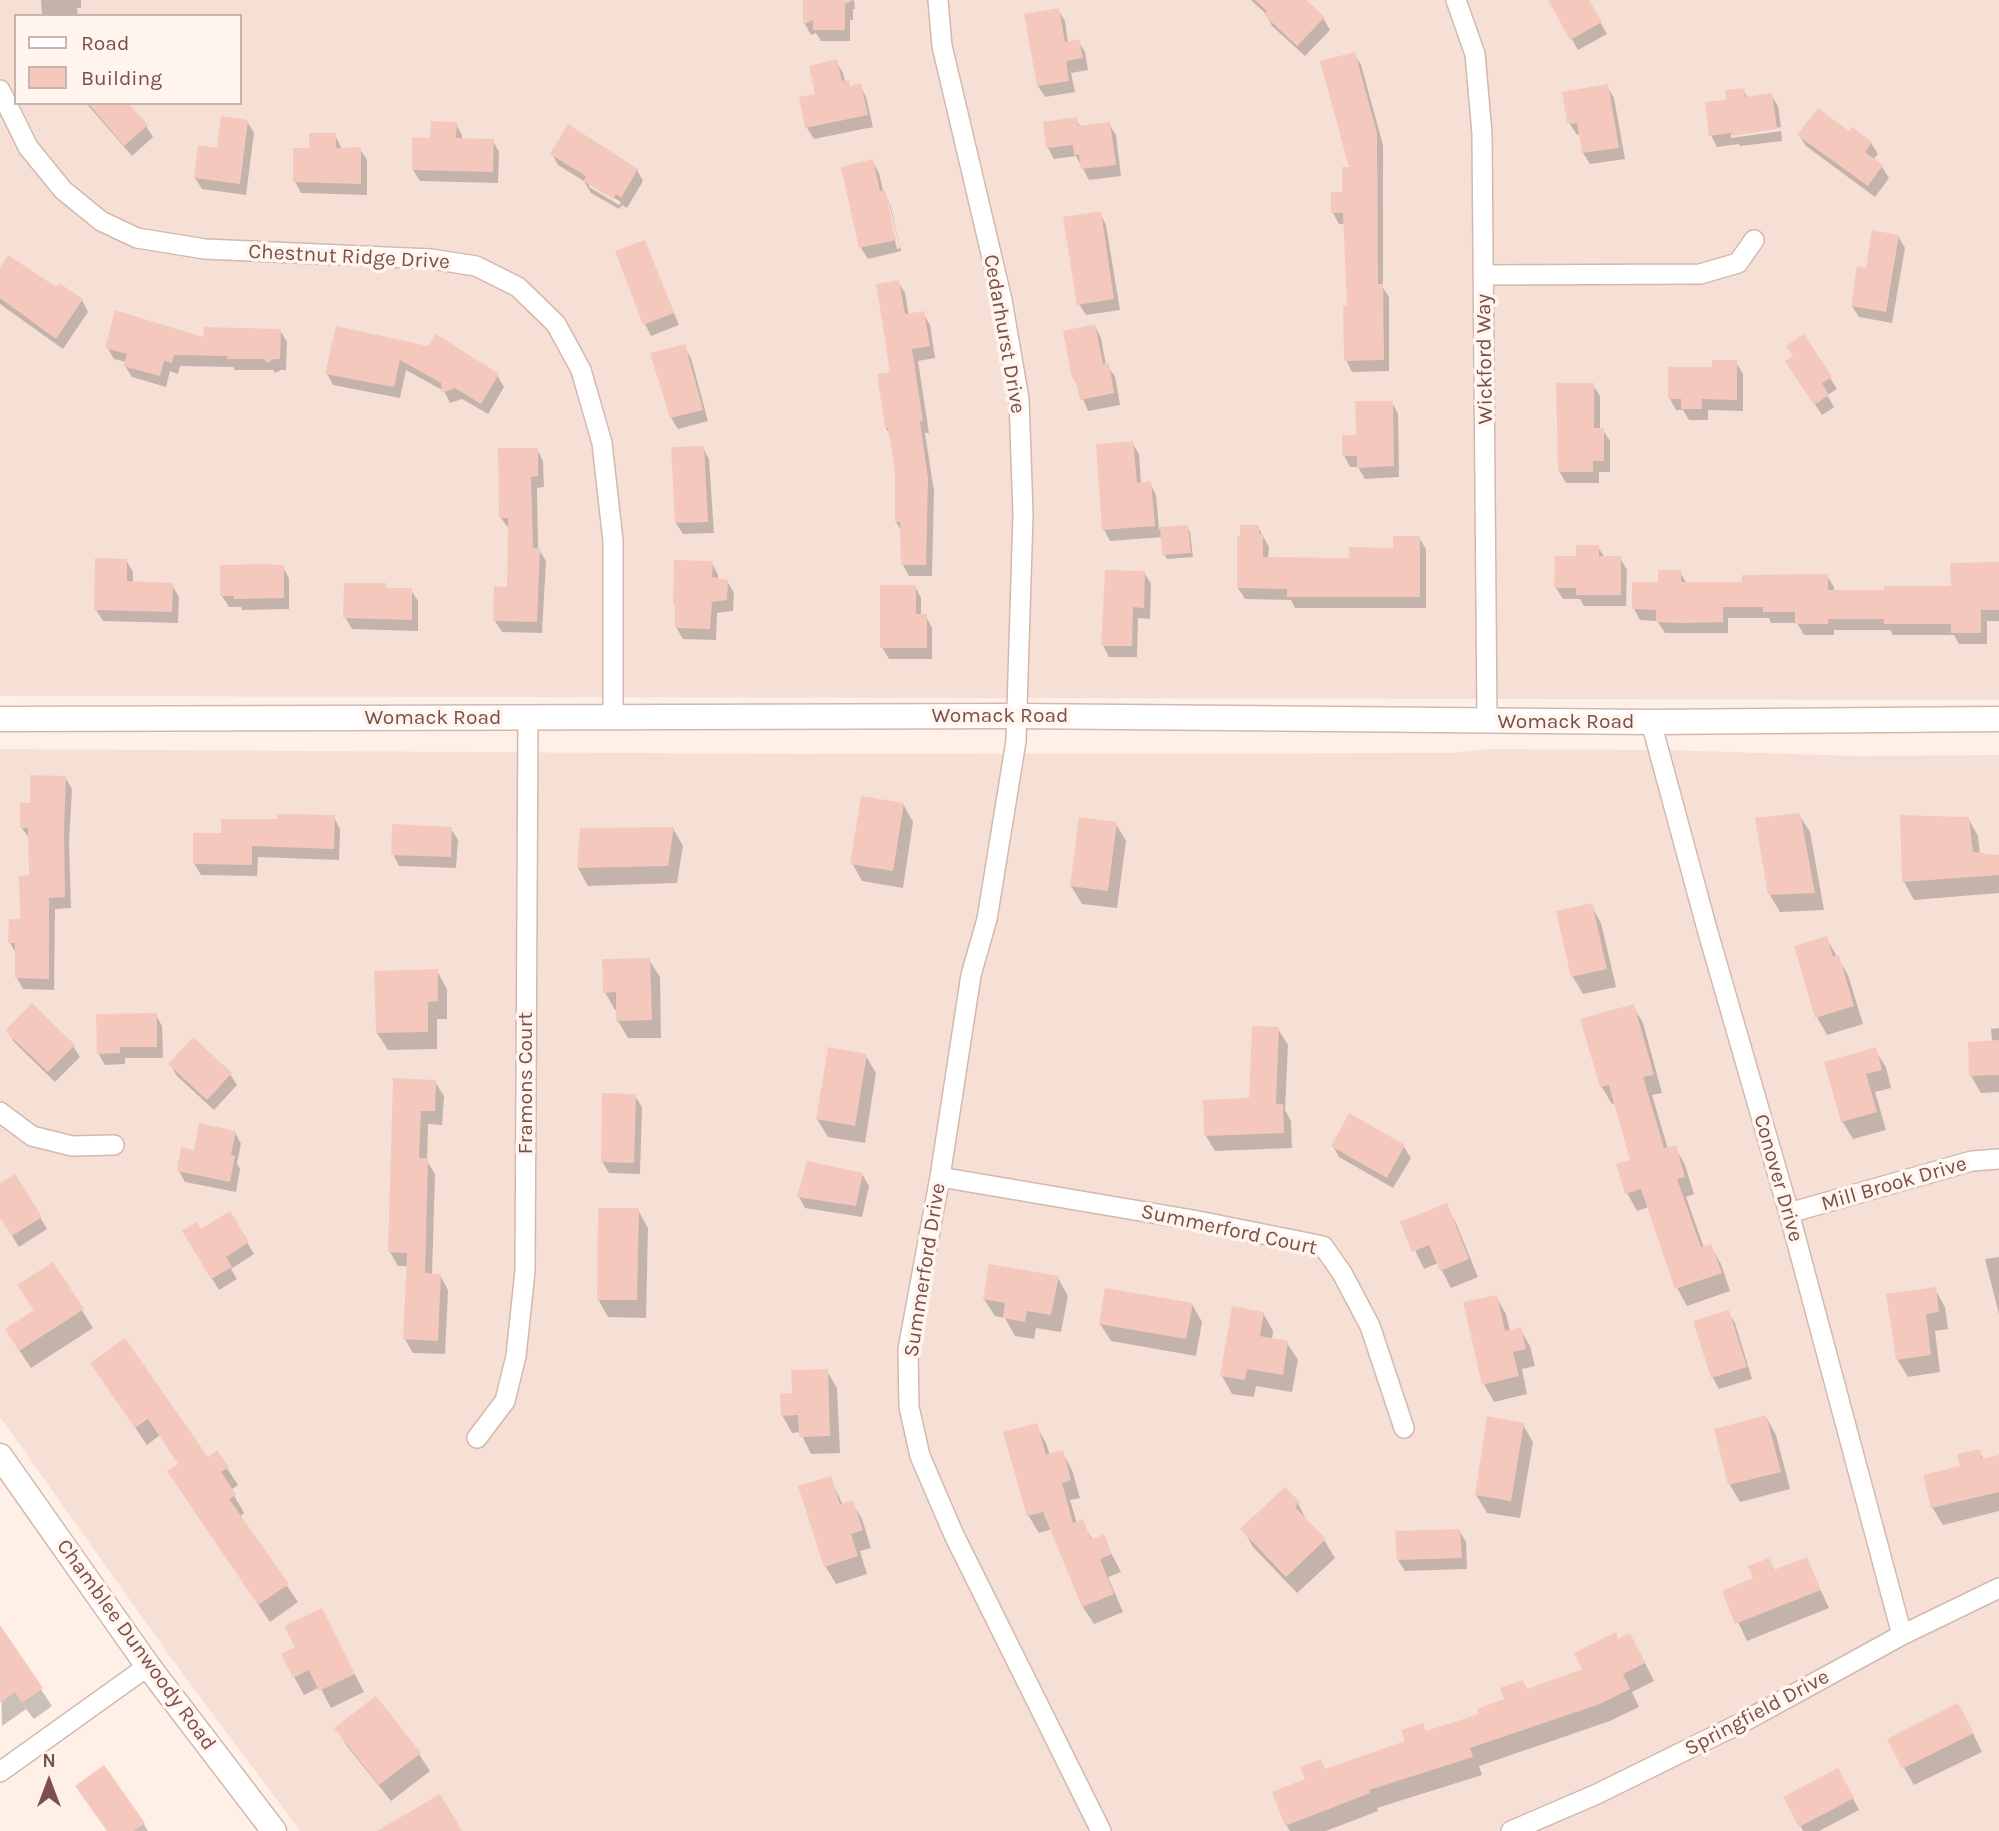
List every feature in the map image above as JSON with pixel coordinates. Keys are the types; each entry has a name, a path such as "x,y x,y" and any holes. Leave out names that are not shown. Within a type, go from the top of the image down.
{"street":[{"name":"Cedarhurst Drive","path":"938,0 942,46 1002,300 1019,399 1023,514 1017,716"},
{"name":"Wickford Way","path":"1457,0 1475,54 1482,133 1487,722"},
{"name":"Chestnut Ridge Drive","path":"0,90 28,147 63,190 102,221 137,238 205,249 430,259 476,266 518,287 556,324 581,370 602,443 613,541 613,718"},
{"path":"1483,275 1700,274 1738,263 1755,240"},
{"name":"Womack Road","path":"0,719 1017,716 1487,722 1999,719"},
{"name":"Summerford Drive","path":"1017,716 1016,741 999,855 987,919 971,975 940,1177 908,1349 909,1407 920,1456 954,1535 1101,1831"},
{"name":"Framons Court","path":"477,1438 505,1401 516,1356 525,1271 528,717"},
{"name":"Conover Drive","path":"1651,722 1789,1213 1902,1635"},
{"path":"0,1112 32,1136 72,1146 114,1145"},
{"name":"Mill Brook Drive","path":"1789,1213 1972,1161 1999,1159"},
{"name":"Summerford Court","path":"940,1177 1193,1220 1323,1246 1342,1273 1370,1326 1404,1428"},
{"name":"Chamblee Dunwoody Road","path":"0,1456 148,1666 274,1831"},
{"name":"Springfield Drive","path":"1511,1831 1597,1794 1745,1721 1902,1635 1999,1588"},
{"path":"0,1772 148,1666"}],"shaded area":[{"path":"0,0 1999,0 1999,700 0,696"},
{"path":"0,749 796,754 1454,753 1486,749 1669,750 1858,756 1999,755 1999,1831 300,1831 166,1651 0,1417"}],"building":[{"path":"803,0 854,0 845,4 845,30 813,30 813,20 803,25"},
{"path":"1255,0 1306,0 1325,17 1297,46 1264,15 1267,11"},
{"path":"1548,0 1589,0 1602,22 1570,40"},
{"path":"1059,8 1065,42 1079,39 1083,58 1066,61 1069,81 1037,86 1024,14"},
{"path":"1355,52 1377,133 1378,284 1383,284 1384,360 1344,361 1343,306 1347,306 1343,213 1331,213 1331,192 1342,192 1342,167 1349,167 1320,61"},
{"path":"837,59 842,81 849,80 850,86 861,83 868,115 805,128 799,97 815,94 809,66"},
{"path":"1608,84 1619,148 1582,153 1577,123 1567,122 1562,92"},
{"path":"1744,88 1745,97 1772,93 1777,129 1732,136 1732,133 1709,136 1705,102 1726,100 1725,90"},
{"path":"90,105 130,105 148,125 124,146"},
{"path":"1818,108 1849,131 1852,127 1872,142 1865,152 1883,165 1868,186 1797,135"},
{"path":"221,116 248,120 240,184 194,178 198,145 217,148"},
{"path":"1077,117 1078,126 1110,122 1116,165 1081,169 1079,155 1074,155 1073,145 1046,148 1043,122"},
{"path":"431,121 457,122 456,138 494,139 493,172 412,170 412,137 430,138"},
{"path":"568,124 638,169 621,198 616,194 613,199 583,181 586,177 550,154"},
{"path":"309,133 336,133 336,148 361,147 361,184 293,182 293,148 309,148"},
{"path":"873,159 880,191 885,190 896,240 859,248 841,167"},
{"path":"1101,211 1114,299 1077,305 1063,217"},
{"path":"1872,230 1899,235 1886,312 1851,306 1857,266 1866,268"},
{"path":"645,240 674,313 643,325 615,251"},
{"path":"8,255 56,287 59,283 83,299 56,339 0,298 0,267"},
{"path":"899,280 905,314 924,311 930,346 912,349 928,478 926,565 901,565 900,522 895,522 895,473 877,374 890,372 876,284"},
{"path":"115,310 203,337 204,327 281,329 280,359 267,363 264,359 174,355 172,363 164,361 160,376 123,366 127,354 105,348"},
{"path":"1095,324 1103,364 1109,363 1114,393 1080,400 1075,378 1072,379 1063,331"},
{"path":"336,326 428,346 436,334 499,374 481,404 455,388 442,393 441,383 400,360 394,387 325,374"},
{"path":"1804,334 1832,377 1822,383 1829,395 1814,405 1785,361 1793,356 1786,346"},
{"path":"685,344 703,410 670,418 650,353"},
{"path":"1712,360 1737,360 1737,400 1702,399 1702,409 1681,409 1681,399 1668,399 1668,367 1712,367"},
{"path":"1556,383 1594,383 1594,428 1604,428 1604,461 1593,461 1593,472 1558,472"},
{"path":"1355,401 1393,401 1394,466 1357,468 1357,456 1342,456 1342,435 1356,435"},
{"path":"1133,441 1137,483 1151,481 1155,526 1102,530 1096,444"},
{"path":"704,446 708,522 675,523 671,447"},
{"path":"498,448 538,448 538,476 531,477 533,548 540,548 537,622 493,621 494,586 507,587 508,518 499,518"},
{"path":"1188,525 1191,553 1162,555 1160,527"},
{"path":"1240,525 1259,525 1259,534 1263,534 1263,557 1349,558 1349,547 1393,548 1393,536 1420,536 1420,597 1287,597 1287,589 1237,588 1237,536 1240,536"},
{"path":"1576,545 1599,545 1599,556 1621,556 1621,595 1576,595 1576,588 1554,588 1555,556 1576,556"},
{"path":"95,558 127,559 127,581 173,583 172,612 94,610"},
{"path":"674,560 713,561 712,577 728,580 727,600 712,602 710,629 675,628"},
{"path":"1999,562 1999,610 1981,610 1981,633 1951,633 1951,624 1884,624 1884,619 1828,619 1828,624 1795,624 1795,612 1763,612 1763,607 1723,607 1723,622 1656,622 1656,610 1632,609 1632,582 1658,582 1658,570 1681,570 1681,582 1742,582 1742,575 1828,574 1828,590 1884,590 1884,586 1951,586 1950,563"},
{"path":"220,565 284,565 284,598 234,599 234,596 220,596"},
{"path":"1105,570 1145,571 1144,608 1133,607 1132,646 1101,646"},
{"path":"344,583 386,583 386,588 412,588 412,620 343,618"},
{"path":"880,585 916,585 916,614 927,614 927,648 880,648"},
{"path":"30,775 66,776 65,897 49,898 49,979 15,978 15,943 8,943 9,919 20,919 19,876 29,875 28,828 20,828 20,803 30,803"},
{"path":"861,796 904,803 893,871 850,864"},
{"path":"1800,813 1815,893 1768,895 1755,818"},
{"path":"277,814 335,815 334,849 252,846 252,865 193,864 193,833 221,833 221,819 277,819"},
{"path":"1900,815 1969,817 1973,852 1999,855 1999,875 1902,882"},
{"path":"1079,817 1117,822 1108,891 1070,886"},
{"path":"392,824 452,827 451,857 391,855"},
{"path":"674,827 668,866 577,868 580,828"},
{"path":"1592,903 1607,969 1571,977 1556,911"},
{"path":"1827,936 1833,957 1839,955 1854,1006 1815,1018 1794,946"},
{"path":"650,958 652,1020 616,1021 616,992 603,993 602,959"},
{"path":"438,969 438,1001 428,1002 428,1032 376,1033 374,971"},
{"path":"32,1003 75,1045 48,1072 5,1031"},
{"path":"1634,1004 1654,1075 1643,1077 1664,1148 1676,1145 1685,1177 1677,1179 1701,1247 1711,1244 1722,1273 1675,1289 1641,1189 1625,1194 1616,1164 1630,1160 1609,1085 1600,1087 1580,1019"},
{"path":"157,1013 157,1047 120,1047 120,1053 97,1054 96,1014"},
{"path":"1252,1026 1279,1027 1276,1104 1283,1104 1284,1133 1204,1136 1203,1100 1249,1098"},
{"path":"193,1037 232,1073 207,1100 168,1064"},
{"path":"1999,1040 1999,1075 1969,1076 1968,1042"},
{"path":"828,1047 867,1054 855,1126 816,1119"},
{"path":"1876,1047 1882,1070 1866,1074 1877,1112 1841,1122 1824,1062"},
{"path":"393,1078 436,1080 435,1111 421,1111 419,1158 428,1158 425,1273 441,1274 438,1341 403,1339 407,1253 388,1252"},
{"path":"602,1093 636,1094 634,1163 601,1162"},
{"path":"1349,1113 1405,1145 1387,1178 1331,1146"},
{"path":"199,1123 236,1131 231,1155 235,1156 230,1182 177,1171 181,1147 194,1150"},
{"path":"807,1161 863,1173 856,1206 797,1197"},
{"path":"15,1174 42,1217 12,1236 0,1218 0,1183"},
{"path":"1447,1203 1469,1259 1440,1271 1429,1245 1412,1252 1400,1222"},
{"path":"598,1208 639,1208 637,1300 597,1300"},
{"path":"230,1211 249,1242 226,1257 232,1267 211,1279 182,1231 197,1222 201,1229"},
{"path":"53,1262 84,1309 19,1351 5,1329 34,1310 17,1285"},
{"path":"989,1264 1059,1276 1051,1315 1027,1311 1025,1322 1003,1318 1005,1303 983,1299"},
{"path":"1936,1287 1939,1312 1926,1314 1931,1355 1896,1360 1886,1294"},
{"path":"1105,1288 1193,1303 1186,1339 1099,1324"},
{"path":"1497,1295 1505,1331 1521,1327 1526,1349 1513,1352 1519,1376 1482,1385 1463,1302"},
{"path":"1232,1306 1264,1312 1260,1336 1288,1341 1283,1375 1247,1369 1245,1380 1220,1376"},
{"path":"1729,1310 1747,1367 1711,1378 1693,1321"},
{"path":"125,1338 208,1457 217,1450 229,1467 221,1472 236,1495 229,1499 289,1584 258,1605 167,1471 178,1464 148,1419 135,1428 90,1363"},
{"path":"828,1369 830,1436 799,1437 798,1415 781,1416 780,1394 792,1393 791,1370"},
{"path":"1766,1415 1781,1472 1728,1485 1714,1429"},
{"path":"1487,1416 1524,1423 1511,1501 1475,1495"},
{"path":"1037,1423 1046,1455 1063,1450 1071,1480 1062,1483 1073,1523 1083,1519 1091,1540 1104,1534 1112,1554 1100,1559 1114,1594 1082,1607 1043,1512 1027,1516 1003,1432"},
{"path":"1980,1449 1982,1459 1999,1455 1999,1492 1931,1508 1923,1475 1960,1466 1957,1454"},
{"path":"831,1476 840,1504 853,1500 863,1530 851,1534 858,1556 824,1567 798,1486"},
{"path":"1285,1487 1300,1502 1295,1507 1326,1539 1286,1577 1240,1529"},
{"path":"1460,1529 1462,1558 1397,1560 1395,1531"},
{"path":"1807,1557 1821,1590 1735,1624 1722,1591 1753,1578 1748,1566 1769,1558 1774,1570"},
{"path":"322,1608 355,1674 319,1691 309,1670 293,1678 281,1654 295,1647 284,1626"},
{"path":"0,1625 43,1688 22,1703 15,1692 0,1703"},
{"path":"1616,1632 1618,1639 1630,1633 1645,1663 1623,1674 1630,1689 1600,1704 1470,1748 1473,1757 1369,1790 1370,1793 1285,1826 1272,1792 1305,1779 1300,1767 1321,1759 1325,1769 1405,1741 1401,1730 1423,1723 1426,1731 1479,1714 1477,1709 1504,1699 1500,1688 1523,1680 1527,1689 1582,1669 1574,1653"},
{"path":"376,1696 421,1753 379,1785 334,1728"},
{"path":"1958,1703 1974,1733 1902,1769 1887,1739"},
{"path":"104,1765 145,1823 134,1831 107,1831 75,1786"},
{"path":"1838,1768 1854,1798 1799,1827 1783,1797"},
{"path":"440,1794 462,1831 377,1831"}]}
